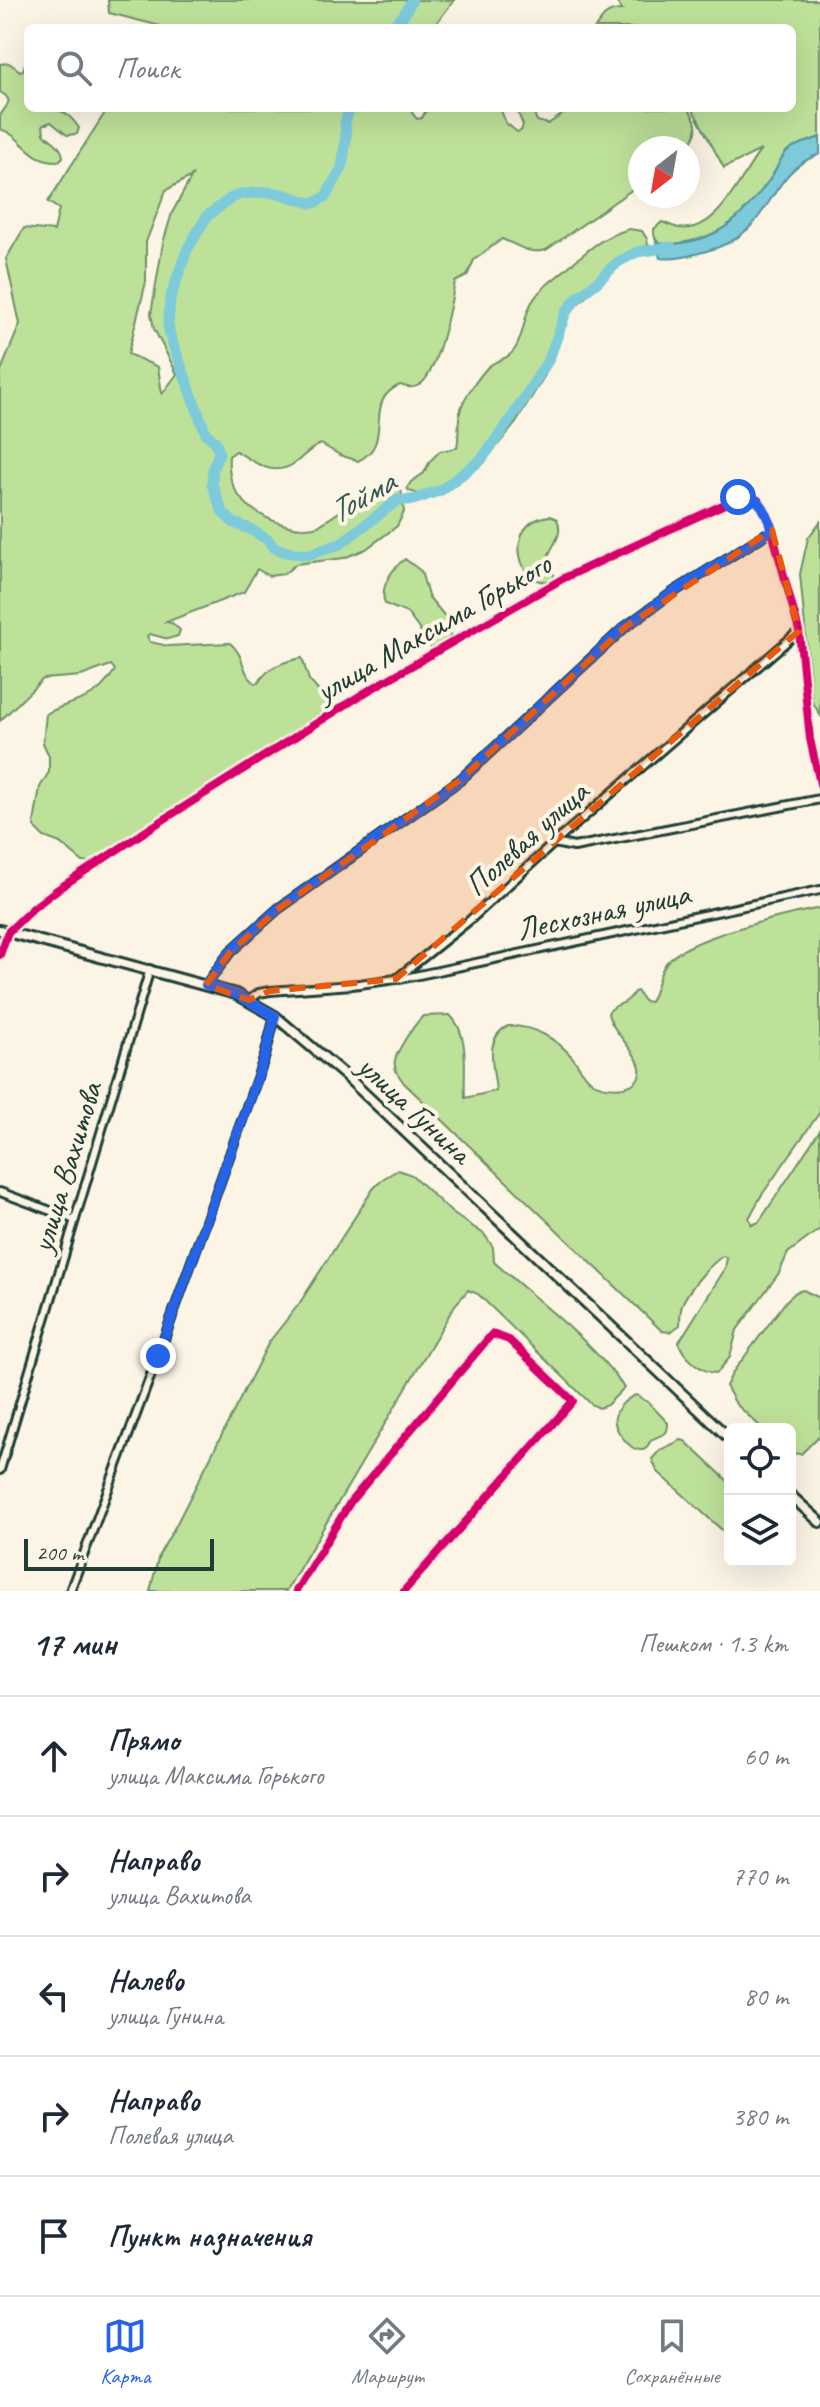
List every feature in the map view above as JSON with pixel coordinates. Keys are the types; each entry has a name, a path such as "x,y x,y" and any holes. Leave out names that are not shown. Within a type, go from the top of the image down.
{"main road":[{"name":"улица Гунина","path":"4,931 206,985 249,1000 275,1016 339,1069 724,1433"},
{"path":"796,1500 820,1522"}],"street":[{"name":"улица Максима Горького","path":"0,955 4,931 58,889 366,692 564,578 742,496 761,503 772,530 799,631 810,739 820,784"},
{"path":"206,985 230,952 278,909 460,780 625,627 672,593 772,530"},
{"name":"Полевая улица","path":"396,979 470,920 554,843 799,631"},
{"path":"554,843 574,847 820,799"},
{"name":"Лесхозная улица","path":"396,979 820,890"},
{"name":"улица Вахитова","path":"0,1470 150,969"},
{"path":"249,1000 259,993 270,991 396,979"},
{"path":"70,1591 177,1303 265,1056 275,1016"},
{"path":"0,1192 75,1220"},
{"path":"296,1591 351,1501 492,1334 509,1340 573,1401 404,1591"}],"highlighted area":[{"path":"772,530 799,631 396,979 270,991 249,1000 206,985 230,952 278,909 460,780 625,627"}],"green space":[{"path":"108,0 454,0 436,24 152,24 109,13"},
{"path":"615,0 820,0 820,137 790,149 761,191 730,223 690,242 659,242 654,229 662,222 679,228 706,222 728,200 761,150 724,168 694,112 796,112 796,24 598,24 606,14 622,10"},
{"path":"9,63 23,70 24,67 24,112 63,112 79,128 77,134 67,135 51,122 43,125 44,134 61,150 63,157 59,161 40,157 0,129 0,116 8,101 0,92 0,64"},
{"path":"105,112 412,112 417,119 422,118 425,112 502,112 506,123 517,132 523,125 518,112 534,112 537,121 548,124 566,112 690,112 696,124 695,136 628,136 628,192 546,250 529,250 502,239 474,260 467,276 455,282 442,338 426,379 419,385 400,385 389,392 382,401 375,444 358,461 321,444 295,463 279,469 265,467 236,451 229,456 231,480 243,501 262,515 285,525 318,526 365,495 394,486 401,489 404,512 397,526 366,549 344,558 296,564 284,574 269,576 257,569 244,592 166,622 180,630 178,636 168,639 150,634 147,636 150,642 168,646 230,643 255,683 277,666 302,658 309,680 323,696 329,712 154,820 93,863 83,862 60,843 44,837 34,823 40,787 49,772 49,756 43,743 46,714 99,690 115,670 111,665 81,676 43,679 0,721 0,373 20,324 6,259 24,228 54,231 59,209 48,202","holes":["192,176 172,213 163,243 151,314 154,329 177,374 162,394 158,367 128,354 146,282 146,242 166,190"]},
{"path":"629,229 642,231 648,245 617,261 574,307 557,336 545,375 516,423 483,463 460,480 419,494 409,491 407,488 411,482 424,473 440,451 457,448 460,412 465,399 486,369 515,349 529,308 539,292 595,245"},
{"path":"550,516 557,519 559,525 557,539 548,557 554,575 553,579 541,581 531,577 524,567 520,542 524,530 534,521"},
{"path":"820,522 820,715 812,701 800,574 808,538"},
{"path":"405,559 421,571 428,596 448,620 451,635 444,644 432,647 425,644 407,613 385,604 384,591 388,579"},
{"path":"820,908 820,1112 749,1218 752,1225 759,1222 820,1130 820,1229 788,1253 779,1273 737,1330 730,1357 717,1373 711,1372 688,1358 679,1342 725,1269 727,1258 723,1256 712,1265 689,1293 681,1307 680,1325 670,1332 662,1331 404,1083 395,1060 407,1036 423,1016 450,1015 461,1033 465,1054 465,1098 496,1091 493,1046 500,1031 508,1026 526,1028 552,1039 597,1085 612,1088 627,1086 638,1078 640,1066 610,1020 608,1013 611,1009 637,991 644,1001 650,1002 667,962 695,944 739,928"},
{"path":"398,1170 412,1175 452,1213 484,1234 493,1247 494,1262 597,1354 624,1388 607,1405 599,1408 591,1404 478,1294 468,1290 455,1305 286,1591 150,1591 159,1555 269,1342 299,1304 373,1189"},
{"path":"803,1290 820,1298 820,1435 801,1454 796,1454 796,1423 757,1423 736,1404 726,1386 733,1372 796,1292"},
{"path":"636,1395 649,1403 668,1423 666,1433 651,1440 643,1450 626,1442 615,1421 620,1406"},
{"path":"685,1441 724,1477 724,1529 657,1471 652,1459 660,1450"}],"water":[{"path":"820,137 820,154 806,160 786,177 757,219 743,233 727,244 709,250 682,257 660,258 656,242 668,244 701,239 725,227 753,201 789,149"}],"waterway":[{"name":"Тойма","path":"394,24 412,0"},
{"name":"Тойма","path":"349,112 342,168 326,196 310,203 268,192 241,194 230,199 207,216 187,250 170,299 170,336 206,434 216,442 219,453 213,468 212,484 223,513 234,523 268,540 273,547 308,555 340,544 398,500 413,500 441,490 481,460 549,359 566,312 578,297 618,262 637,252 671,247"}],"cycle path":[{"path":"0,955 8,932 58,889 366,692 564,578 742,496 758,500 768,517 799,631 810,739 820,784"},
{"path":"296,1591 351,1501 492,1334 509,1340 573,1401 404,1591"}],"route":[{"path":"158,1356 265,1056 275,1016 236,994 206,985 230,952 278,909 460,780 625,627 672,593 772,530 761,503 755,498 738,497"}]}
